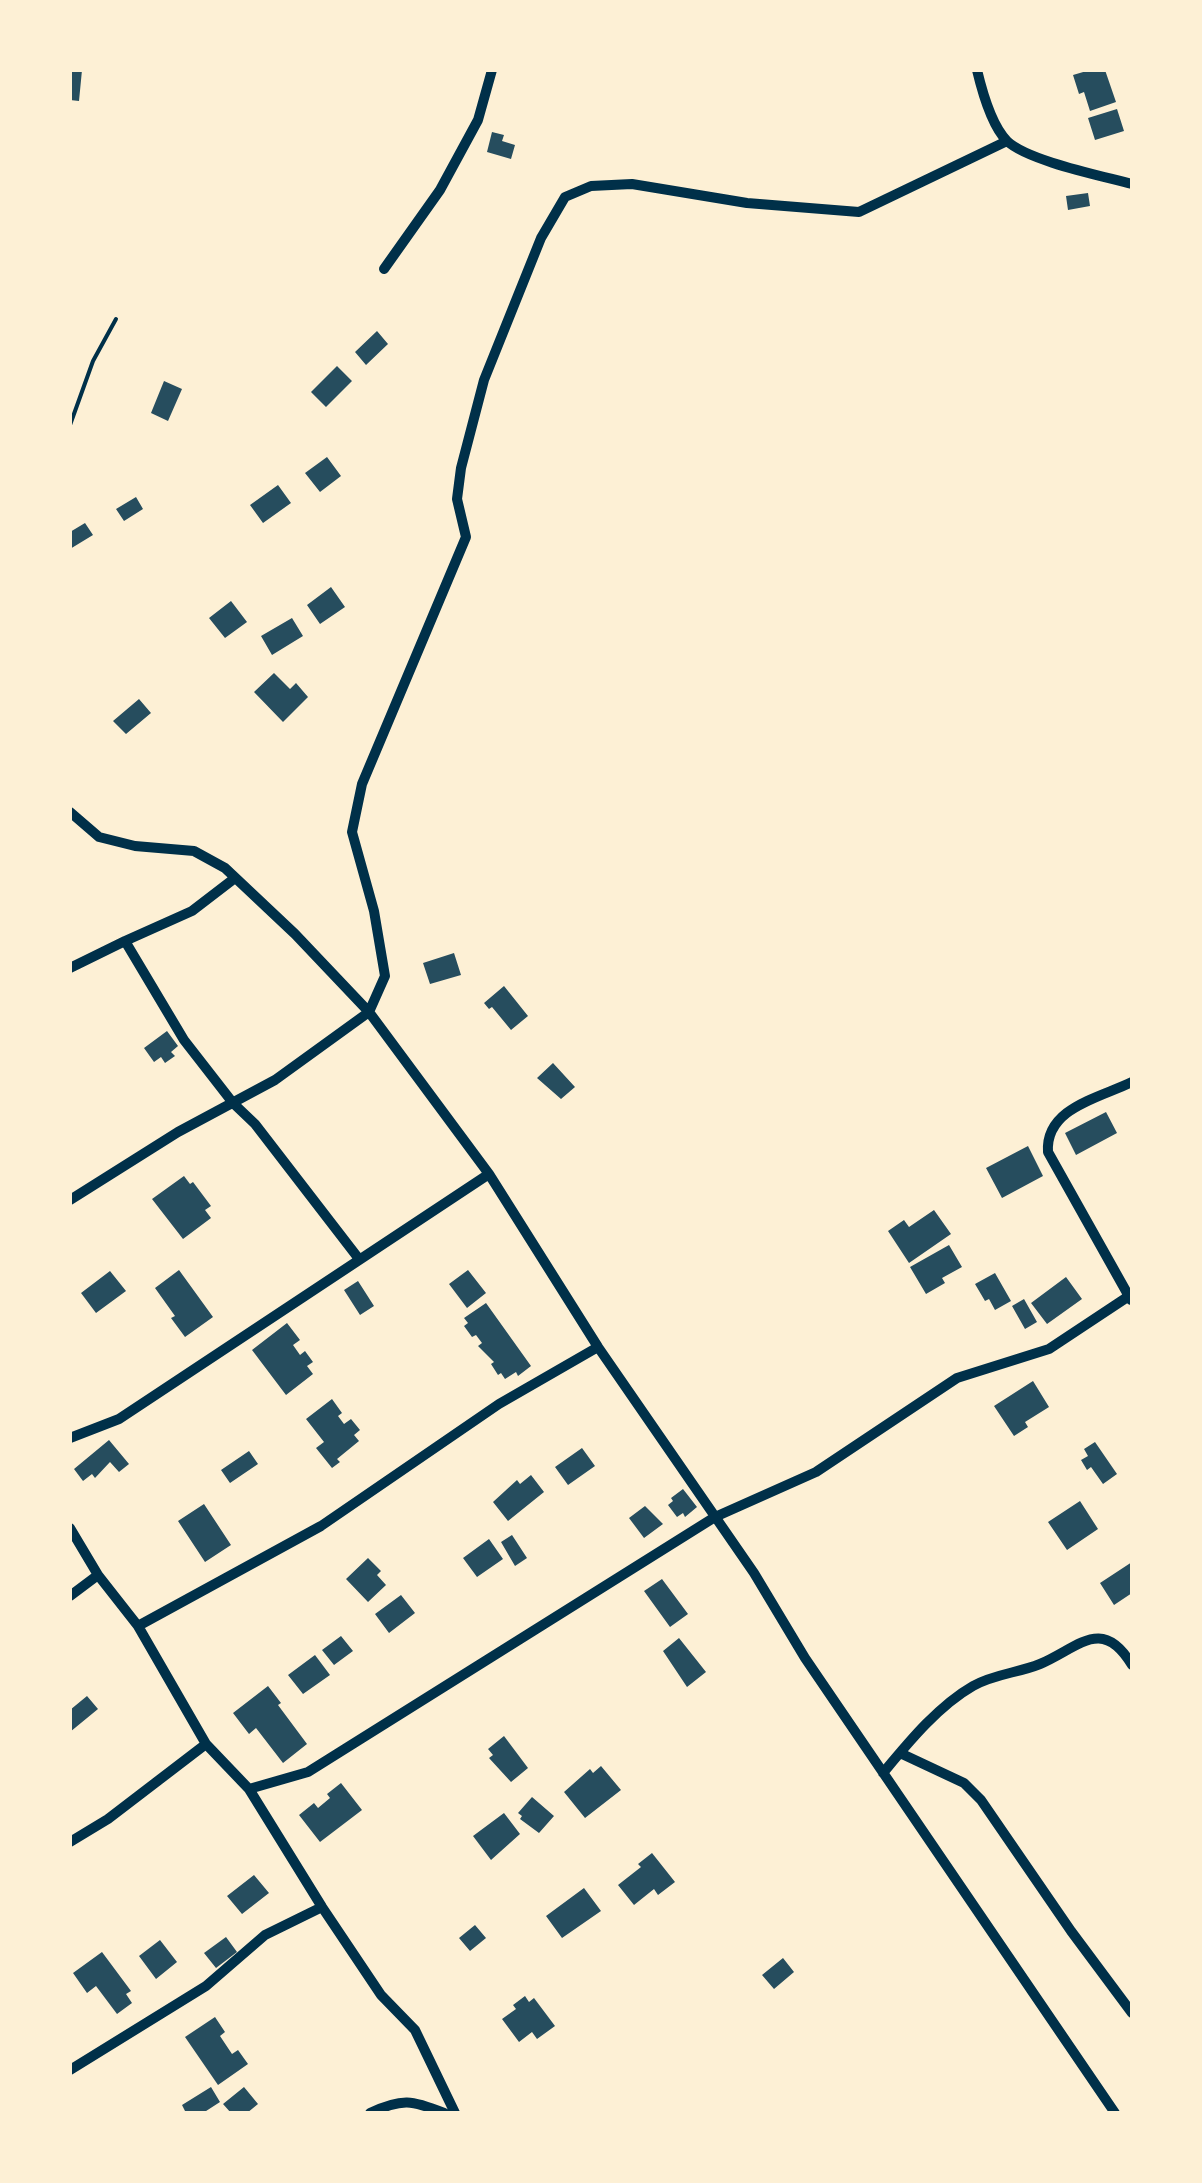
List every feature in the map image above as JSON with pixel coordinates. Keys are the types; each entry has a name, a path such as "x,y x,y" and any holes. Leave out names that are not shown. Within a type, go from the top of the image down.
{"street":[{"path":"384,269 450,173 478,120 492,70"},
{"path":"977,70 984,100 1007,141 1054,162 1132,184"},
{"path":"70,1200 178,1132 276,1080 369,1012 384,976 374,910 352,832 362,784 466,537 457,499 484,380 541,238 565,196 591,186 632,184 748,203 859,212 1007,141"},
{"path":"70,812 99,837 135,846 194,850 225,868 369,1012 488,1174 598,1347 1115,2113"},
{"path":"70,968 192,911 235,878"},
{"path":"126,941 184,1040 358,1258"},
{"path":"249,1789 308,1772 714,1516 816,1472 958,1378 1049,1349 1130,1298 1048,1152 1047,1139 1060,1116 1132,1082"},
{"path":"70,1438 120,1420 488,1174"},
{"path":"138,1626 322,1526 500,1404 598,1347"},
{"path":"70,1528 98,1575 138,1626 206,1744 249,1789 381,1995 415,2030 455,2113"},
{"path":"70,1596 98,1575"},
{"path":"883,1773 946,1706 972,1686 1040,1664 1088,1638 1101,1637 1113,1642 1132,1665"},
{"path":"70,1842 206,1744"},
{"path":"900,1753 950,1776 981,1800 1132,2014"},
{"path":"70,2070 206,1986 265,1935 322,1907"},
{"path":"370,2113 392,2102 406,2101 444,2113"}],"path":[{"path":"70,425 93,361 116,319"}],"building":[{"path":"70,70 82,70 79,101 70,100"},
{"path":"1105,70 1116,102 1090,111 1073,75"},
{"path":"1117,109 1124,131 1095,140 1088,118"},
{"path":"492,132 504,135 502,141 515,145 511,159 487,152"},
{"path":"1088,193 1090,206 1068,210 1066,196"},
{"path":"377,331 388,344 366,365 355,352"},
{"path":"337,366 352,381 326,407 311,392"},
{"path":"164,381 182,389 168,421 151,413"},
{"path":"327,457 341,476 320,492 305,473"},
{"path":"278,485 291,503 263,523 250,505"},
{"path":"136,497 143,509 124,521 116,509"},
{"path":"85,523 93,535 70,549 70,532"},
{"path":"331,587 345,607 320,624 307,605"},
{"path":"231,601 247,622 225,638 209,618"},
{"path":"292,618 303,636 272,655 261,636"},
{"path":"274,673 290,689 296,683 308,697 283,722 254,692"},
{"path":"139,699 151,713 126,734 113,721"},
{"path":"454,953 461,975 430,984 423,963"},
{"path":"504,986 528,1016 511,1030 484,1003"},
{"path":"167,1031 178,1046 171,1052 175,1056 165,1063 161,1057 154,1062 144,1048"},
{"path":"553,1063 575,1087 561,1099 537,1078"},
{"path":"1106,1112 1117,1133 1076,1155 1065,1133"},
{"path":"1028,1146 1043,1176 1002,1198 986,1168"},
{"path":"184,1176 211,1206 205,1210 211,1218 183,1239 152,1199"},
{"path":"934,1210 951,1234 909,1263 888,1231 904,1220 909,1227"},
{"path":"949,1245 962,1267 942,1278 945,1283 926,1294 910,1267"},
{"path":"179,1270 213,1317 185,1337 155,1288"},
{"path":"468,1270 486,1293 467,1308 449,1284"},
{"path":"110,1271 126,1291 96,1313 81,1293"},
{"path":"995,1273 1011,1301 995,1310 975,1284"},
{"path":"1066,1277 1082,1299 1047,1324 1031,1303"},
{"path":"358,1281 374,1306 360,1315 344,1290"},
{"path":"1024,1299 1037,1322 1025,1329 1012,1306"},
{"path":"486,1303 531,1366 518,1376 516,1372 505,1379 501,1373 498,1375 491,1364 494,1362 478,1346 482,1343 464,1326 468,1323 464,1318"},
{"path":"287,1323 300,1340 293,1345 300,1355 305,1351 313,1362 307,1366 313,1374 286,1395 252,1350"},
{"path":"1033,1381 1049,1407 1025,1422 1028,1427 1014,1436 994,1406"},
{"path":"332,1399 344,1424 351,1419 360,1430 354,1435 359,1441 332,1468 316,1448 324,1442 306,1419"},
{"path":"109,1440 129,1464 119,1472 110,1462 95,1478 92,1474 83,1481 74,1469"},
{"path":"1095,1442 1117,1474 1103,1484 1081,1460 1088,1456 1084,1449"},
{"path":"582,1448 595,1466 568,1485 555,1467"},
{"path":"249,1451 258,1464 230,1483 221,1470"},
{"path":"531,1475 544,1492 508,1521 493,1502 517,1480 520,1484"},
{"path":"683,1489 697,1507 685,1517 683,1513 677,1517 668,1505"},
{"path":"1080,1501 1098,1529 1067,1550 1048,1522"},
{"path":"204,1504 231,1545 205,1562 178,1521"},
{"path":"645,1506 663,1524 644,1538 629,1518"},
{"path":"512,1535 527,1558 515,1566 501,1542"},
{"path":"489,1539 503,1559 477,1577 463,1558"},
{"path":"368,1558 381,1571 377,1575 386,1585 368,1602 346,1579"},
{"path":"1132,1562 1132,1593 1114,1605 1100,1583"},
{"path":"662,1579 688,1614 670,1627 644,1591"},
{"path":"401,1595 415,1613 389,1633 375,1614"},
{"path":"341,1636 353,1651 334,1665 322,1650"},
{"path":"679,1638 706,1672 687,1687 663,1651"},
{"path":"315,1655 330,1675 303,1694 288,1675"},
{"path":"268,1686 307,1744 283,1763 256,1728 249,1734 233,1713"},
{"path":"87,1696 98,1709 70,1732 70,1710"},
{"path":"504,1736 528,1768 511,1782 489,1758 493,1755 488,1749"},
{"path":"601,1766 621,1790 585,1818 564,1792 590,1769 593,1773"},
{"path":"341,1783 362,1810 320,1842 299,1815 314,1803 318,1808"},
{"path":"532,1797 554,1816 539,1833 518,1813"},
{"path":"504,1813 520,1834 491,1860 473,1836"},
{"path":"652,1853 675,1882 658,1895 654,1889 634,1905 618,1885"},
{"path":"254,1875 269,1893 242,1914 227,1896"},
{"path":"584,1888 601,1911 562,1938 546,1916"},
{"path":"475,1925 486,1938 470,1951 459,1938"},
{"path":"226,1937 237,1952 216,1968 204,1953"},
{"path":"160,1940 177,1962 156,1979 139,1956"},
{"path":"102,1952 131,1991 126,1994 132,2003 117,2014 96,1986 87,1993 73,1973"},
{"path":"783,1958 794,1972 774,1989 762,1975"},
{"path":"525,1996 529,2002 534,1998 555,2026 537,2039 532,2032 519,2042 502,2019"},
{"path":"215,2017 225,2032 220,2036 232,2054 238,2050 248,2064 218,2085 185,2037"},
{"path":"211,2087 220,2102 203,2113 186,2113 182,2105"},
{"path":"244,2087 258,2104 247,2113 231,2113 223,2104"}]}
